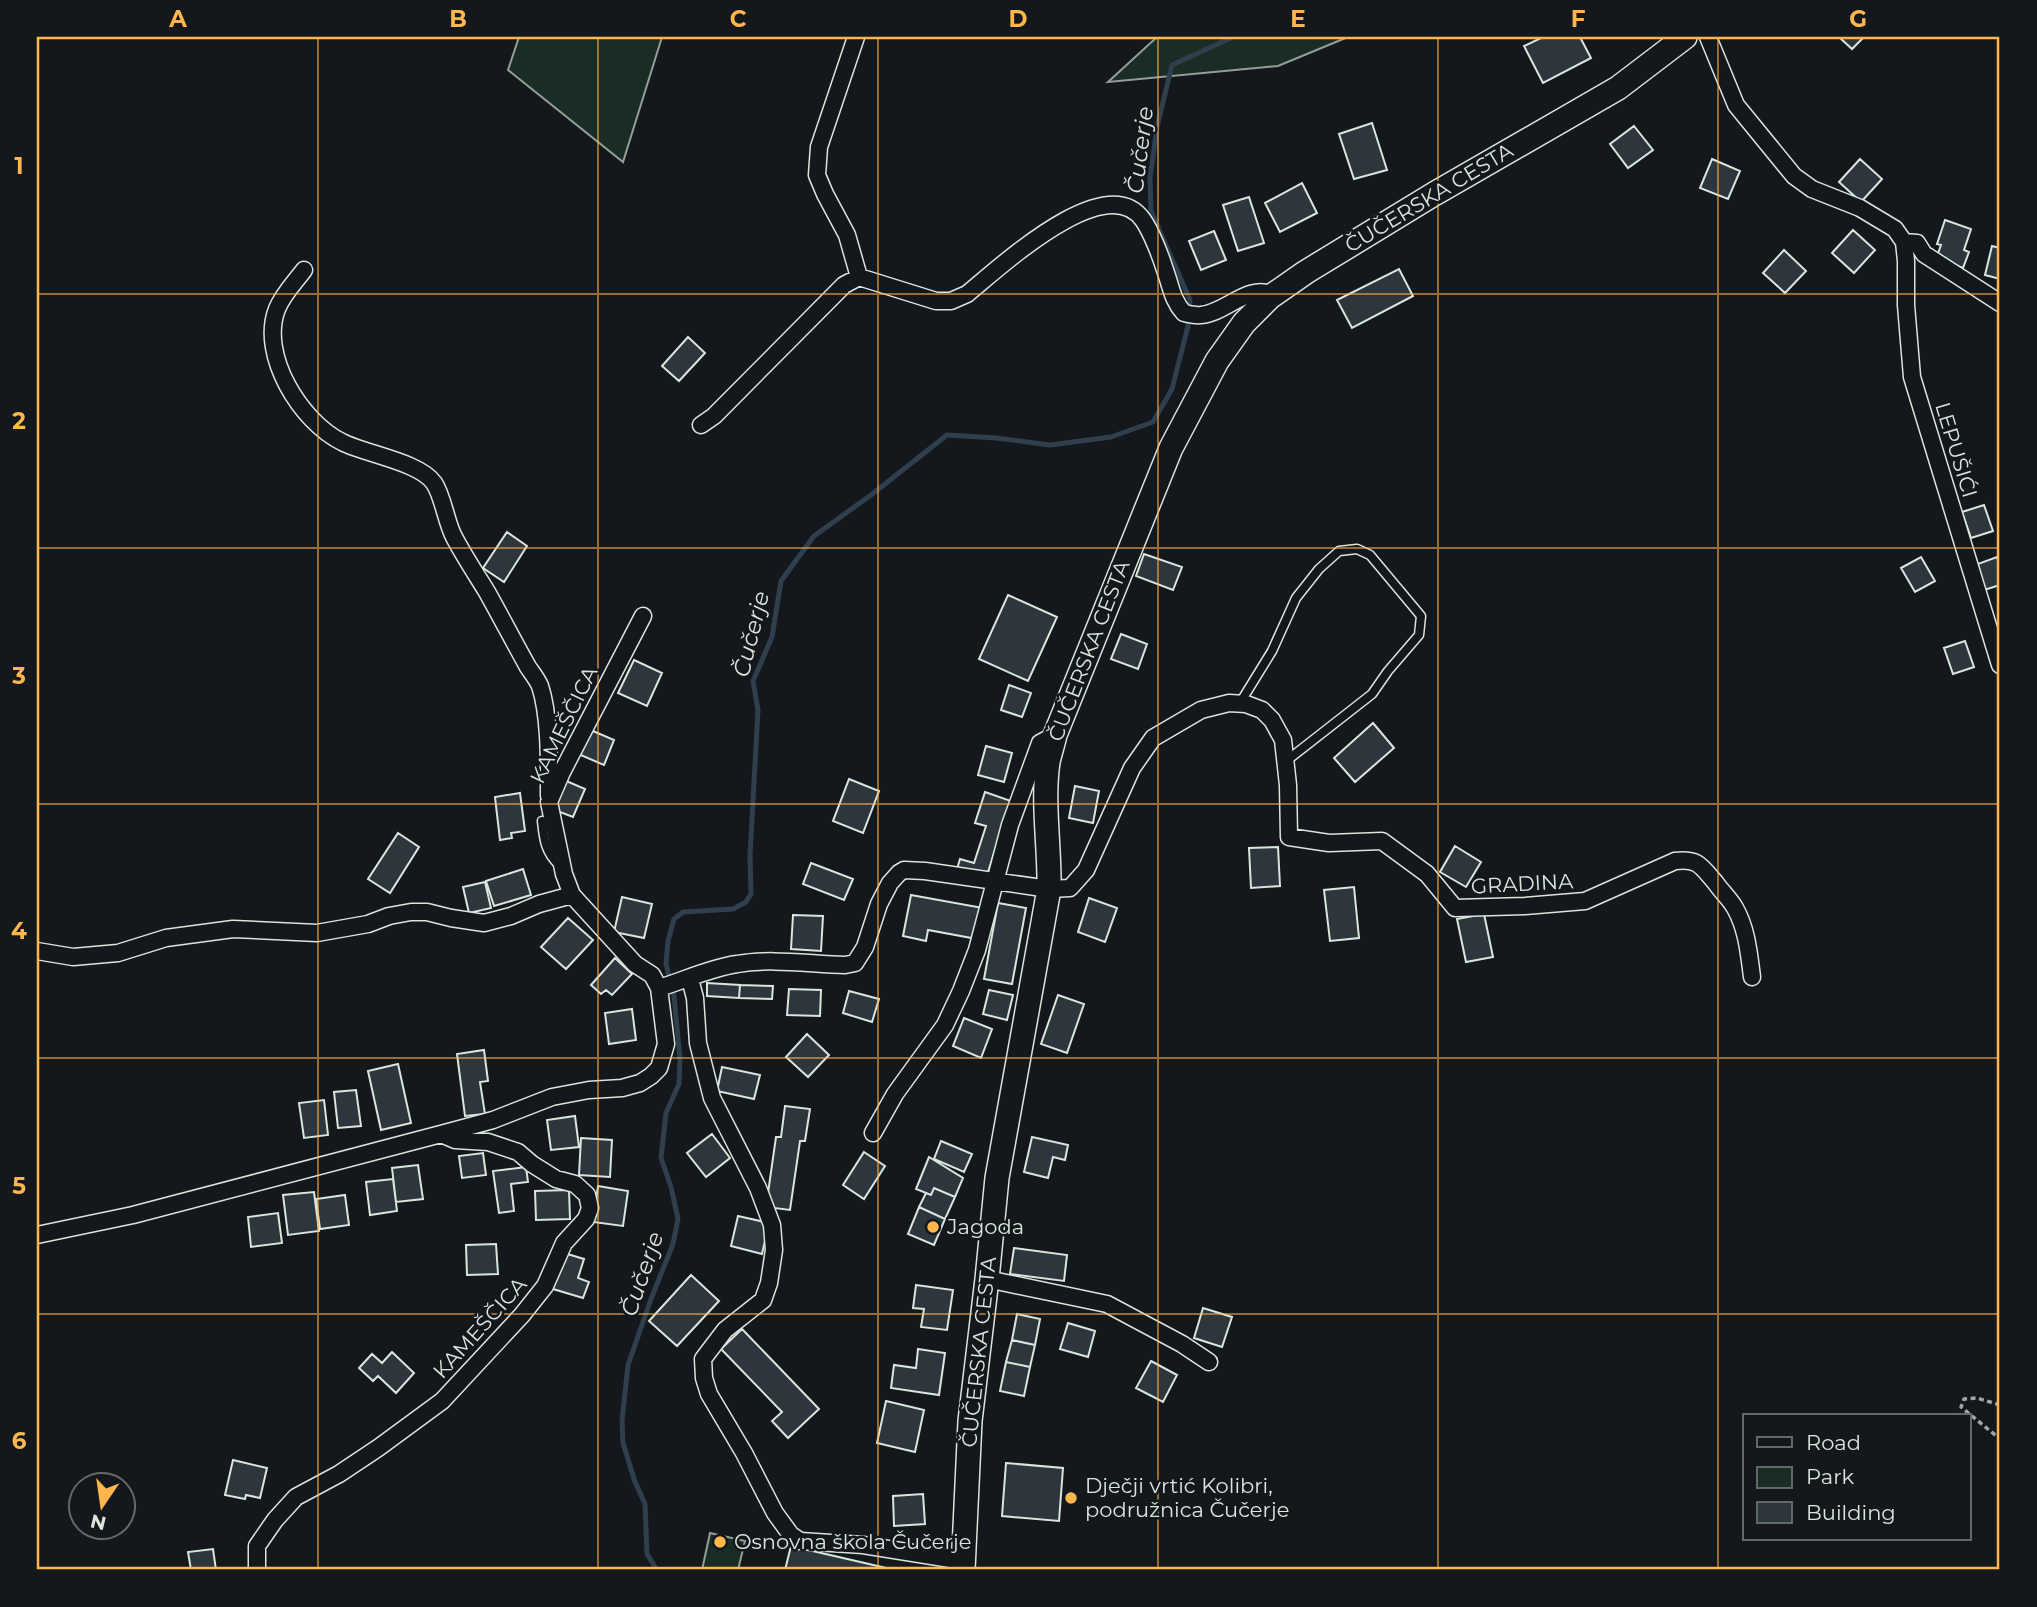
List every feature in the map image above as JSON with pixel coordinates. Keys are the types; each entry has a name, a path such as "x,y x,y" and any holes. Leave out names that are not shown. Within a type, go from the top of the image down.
{"street":[{"path":"856,37 819,147 817,175 847,235 859,277"},
{"name":"ČUČERSKA CESTA","path":"963,1566 970,1421 997,1178 1049,889 1048,763 1055,735 1171,448 1217,360 1244,323 1273,295 1422,201 1618,88 1685,37"},
{"path":"1708,37 1736,104 1794,176 1812,189 1860,208 1895,229 1905,242 1917,243 1924,254 2000,303"},
{"path":"701,425 714,416 844,285 859,277 922,298 951,301 967,295 1058,224 1087,209 1103,205 1118,205 1133,210 1144,221 1165,268 1174,299 1184,313 1200,316 1219,310 1257,291 1273,295"},
{"name":"LEPUŠIĆI","path":"1905,242 1906,305 1912,377 2000,665"},
{"path":"304,270 286,292 277,309 273,325 278,368 301,407 328,433 342,442 402,463 426,475 435,483 453,535 539,684 545,709 549,802"},
{"name":"KAMEŠČICA","path":"37,1235 133,1215 441,1134 493,1120 552,1097 589,1090 622,1088 640,1083 659,1068 666,1044 673,984 635,964 572,895 563,869 549,802 643,616"},
{"path":"673,984 739,964 855,963 865,947 879,904 890,883 904,870 1049,889 1070,888 1086,870 1132,768 1153,738 1201,710 1240,703"},
{"name":"GRADINA","path":"1240,703 1262,710 1272,720 1283,740 1289,785 1289,836 1329,843 1382,841 1427,874 1455,908 1585,901 1675,861 1688,859 1697,863 1735,907 1743,924 1752,977"},
{"path":"873,1132 895,1094 945,1025 961,991 997,881 1010,825 1040,743 1055,735"},
{"path":"37,951 73,957 118,953 166,938 233,929 317,933 368,924 411,912 427,912 484,923 572,895"},
{"path":"673,984 695,998 698,1043 712,1098 758,1188 772,1224 774,1250 769,1283 763,1300 724,1330 703,1359 704,1378 709,1394 775,1513 791,1535 800,1541 863,1545 963,1566"},
{"name":"KAMEŠČICA","path":"257,1570 257,1546 265,1532 296,1497 339,1474 442,1401 530,1305 545,1286 564,1243 586,1219 590,1208 587,1195 575,1184 556,1179 518,1152 488,1142 455,1140 441,1134"},
{"path":"987,1279 1107,1304 1182,1344 1209,1362"}],"lane":[{"path":"1240,703 1272,651 1296,598 1319,569 1339,551 1357,549 1370,555 1421,616 1419,635 1372,694 1285,762"},
{"path":"542,821 545,845 552,858 563,869"}],"path":[{"path":"1970,1414 1961,1407 1964,1399 1977,1398 2000,1405"},
{"path":"1970,1414 2000,1439"}],"green space":[{"path":"519,37 662,37 623,162 508,70"},
{"path":"1157,37 1348,37 1278,66 1108,82"},
{"path":"710,1533 745,1541 738,1570 702,1570"}],"building":[{"path":"1543,37 1580,37 1591,58 1543,83 1524,46"},
{"path":"1839,37 1864,37 1852,49"},
{"path":"1372,123 1387,170 1354,179 1339,134"},
{"path":"1634,126 1653,150 1628,168 1610,144"},
{"path":"1712,159 1740,171 1728,199 1700,188"},
{"path":"1860,159 1882,179 1861,202 1839,182"},
{"path":"1302,183 1317,213 1280,232 1265,203"},
{"path":"1249,197 1264,243 1238,251 1223,205"},
{"path":"1945,220 1971,229 1964,250 1969,252 1963,268 1936,259 1941,245 1937,244"},
{"path":"1853,230 1875,250 1854,273 1832,253"},
{"path":"1214,231 1226,260 1201,270 1189,241"},
{"path":"1992,246 2000,248 2000,279 1985,275"},
{"path":"1784,250 1806,271 1785,293 1763,273"},
{"path":"1399,269 1413,296 1352,328 1337,300"},
{"path":"688,337 705,353 679,381 662,366"},
{"path":"1984,505 1993,531 1971,538 1962,512"},
{"path":"507,532 527,546 504,582 483,568"},
{"path":"1144,554 1182,567 1173,590 1136,576"},
{"path":"1921,557 1935,581 1915,592 1901,568"},
{"path":"1997,557 2000,585 1984,590 1975,565"},
{"path":"1008,595 1057,617 1028,681 979,659"},
{"path":"1121,634 1147,644 1138,669 1111,659"},
{"path":"1965,641 1974,667 1953,674 1944,648"},
{"path":"634,660 662,673 647,706 618,693"},
{"path":"1009,685 1031,693 1022,717 1001,710"},
{"path":"1373,723 1394,748 1355,782 1334,758"},
{"path":"586,728 614,740 604,765 576,753"},
{"path":"986,746 1012,753 1004,782 978,775"},
{"path":"849,779 879,791 863,833 833,821"},
{"path":"564,780 585,789 573,817 552,809"},
{"path":"1075,786 1099,791 1093,823 1069,818"},
{"path":"985,792 1011,801 986,878 957,869 960,859 974,863 986,826 975,823"},
{"path":"520,793 525,831 511,833 512,838 500,840 495,797"},
{"path":"398,833 419,847 390,893 368,879"},
{"path":"1455,846 1481,862 1466,887 1440,872"},
{"path":"1278,847 1280,886 1251,888 1249,848"},
{"path":"811,863 853,879 844,900 803,884"},
{"path":"523,869 531,895 494,906 486,881"},
{"path":"485,882 491,908 469,913 463,887"},
{"path":"1354,887 1359,938 1330,941 1324,890"},
{"path":"911,895 983,908 977,939 928,930 926,941 903,936"},
{"path":"622,897 652,904 644,938 614,932"},
{"path":"1089,898 1117,908 1105,942 1078,932"},
{"path":"998,903 1026,908 1012,984 984,979"},
{"path":"1484,914 1493,957 1466,962 1457,919"},
{"path":"793,915 823,916 821,951 791,949"},
{"path":"568,918 593,940 566,969 541,947"},
{"path":"615,958 632,974 612,995 606,990 601,994 591,985"},
{"path":"707,983 740,985 739,998 707,996"},
{"path":"740,985 773,986 772,999 739,998"},
{"path":"789,989 821,990 820,1016 787,1015"},
{"path":"989,990 1013,995 1007,1020 983,1014"},
{"path":"849,991 879,999 872,1022 843,1013"},
{"path":"1058,995 1084,1004 1067,1053 1041,1044"},
{"path":"632,1009 636,1040 609,1044 605,1013"},
{"path":"964,1018 992,1029 981,1058 953,1046"},
{"path":"807,1034 829,1055 808,1077 786,1057"},
{"path":"484,1050 488,1081 480,1082 485,1114 465,1116 457,1054"},
{"path":"398,1064 411,1123 381,1130 368,1071"},
{"path":"722,1067 760,1075 754,1099 717,1091"},
{"path":"356,1090 361,1126 338,1128 334,1092"},
{"path":"324,1100 328,1135 304,1138 299,1103"},
{"path":"785,1106 810,1109 805,1141 800,1141 790,1210 766,1207 776,1137 781,1137"},
{"path":"575,1116 579,1147 551,1150 547,1120"},
{"path":"712,1134 730,1158 706,1177 687,1153"},
{"path":"1032,1137 1068,1145 1065,1160 1053,1157 1048,1178 1024,1172"},
{"path":"581,1138 612,1140 610,1177 579,1175"},
{"path":"941,1141 972,1154 964,1172 934,1159"},
{"path":"864,1152 885,1166 864,1199 843,1185"},
{"path":"483,1153 486,1175 462,1178 459,1156"},
{"path":"929,1157 963,1178 955,1197 934,1188 931,1195 916,1189"},
{"path":"418,1165 423,1199 396,1202 392,1168"},
{"path":"526,1167 528,1182 511,1184 514,1211 499,1213 493,1171"},
{"path":"393,1179 397,1211 370,1215 366,1182"},
{"path":"598,1186 628,1191 623,1226 593,1222"},
{"path":"934,1188 955,1197 945,1219 919,1207 926,1193 931,1195"},
{"path":"569,1190 570,1219 536,1220 535,1191"},
{"path":"314,1192 319,1231 288,1235 283,1195"},
{"path":"345,1195 349,1225 320,1229 316,1199"},
{"path":"919,1207 945,1219 934,1245 908,1234"},
{"path":"278,1213 282,1243 251,1247 248,1217"},
{"path":"738,1216 769,1223 762,1254 731,1246"},
{"path":"496,1244 498,1274 467,1275 466,1245"},
{"path":"1014,1248 1067,1255 1064,1281 1010,1274"},
{"path":"564,1253 584,1259 578,1278 589,1282 583,1298 553,1289"},
{"path":"691,1275 719,1301 677,1346 649,1321"},
{"path":"916,1285 953,1290 947,1330 921,1327 924,1309 913,1308"},
{"path":"1203,1308 1232,1317 1222,1347 1194,1338"},
{"path":"1017,1314 1040,1319 1035,1345 1012,1340"},
{"path":"1068,1323 1095,1331 1088,1357 1060,1349"},
{"path":"742,1329 819,1409 788,1438 772,1421 782,1412 721,1349"},
{"path":"1012,1340 1035,1345 1030,1367 1006,1362"},
{"path":"918,1349 945,1353 939,1395 891,1388 894,1365 916,1368"},
{"path":"392,1352 414,1373 396,1393 378,1376 373,1381 359,1368 372,1354 382,1363"},
{"path":"1151,1361 1177,1375 1163,1402 1136,1388"},
{"path":"1006,1362 1030,1367 1024,1396 1000,1391"},
{"path":"886,1401 924,1410 915,1452 877,1443"},
{"path":"233,1460 267,1468 260,1498 246,1495 245,1499 225,1495"},
{"path":"1006,1463 1063,1468 1059,1521 1002,1516"},
{"path":"923,1494 925,1524 894,1526 893,1496"},
{"path":"791,1546 895,1570 785,1570"},
{"path":"213,1549 216,1570 191,1570 188,1552"}],"waterway":[{"name":"Čučerje","path":"657,1570 647,1554 645,1504 623,1443 622,1421 628,1365 673,1244 678,1219 661,1158 666,1113 679,1084 680,1059 674,996 666,964 668,941 674,919 683,912 733,909 746,902 751,894 750,855 758,710 753,681 772,637 781,581 814,536 947,435 1050,445 1111,437 1153,422 1172,389 1188,326 1190,300 1151,211 1150,178 1157,127 1172,65 1233,37"}],"place":[{"name":"Jagoda","path":"933,1227"},
{"name":"Dječji vrtić Kolibri, podružnica Čučerje","path":"1071,1498"},
{"name":"Osnovna škola Čučerje","path":"720,1542"}]}
